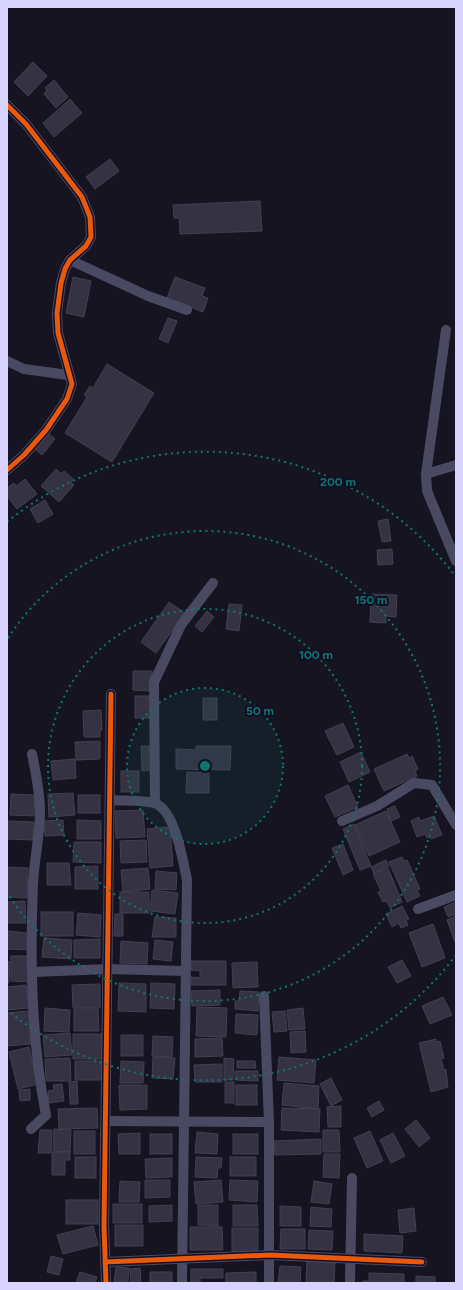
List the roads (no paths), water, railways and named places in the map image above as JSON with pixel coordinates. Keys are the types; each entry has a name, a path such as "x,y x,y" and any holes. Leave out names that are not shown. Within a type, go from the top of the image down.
{"street":[{"path":"7,105 26,124 82,197 90,217 91,237 86,246 70,260 65,269 61,283 58,333 68,374 72,384 67,398 46,430 24,455 7,470"},
{"path":"70,260 148,296 187,310"},
{"path":"446,330 426,474 427,491 456,561"},
{"path":"7,361 24,369 68,374"},
{"path":"426,474 456,465"},
{"path":"155,803 154,682 181,625 213,583"},
{"path":"106,1283 106,1121 111,800 111,694"},
{"path":"31,1129 46,1115 37,1062 34,1016 33,883 40,812 38,782 32,754"},
{"path":"342,821 377,806 414,783 432,785 456,825"},
{"path":"111,800 155,803 165,810 181,847 187,880 182,1283"},
{"path":"418,909 456,895"},
{"path":"33,972 108,969 185,971"},
{"path":"264,996 268,1122 269,1283"},
{"path":"106,1121 268,1122"},
{"path":"350,1283 352,1178"},
{"path":"105,1262 270,1255 422,1262"}]}
